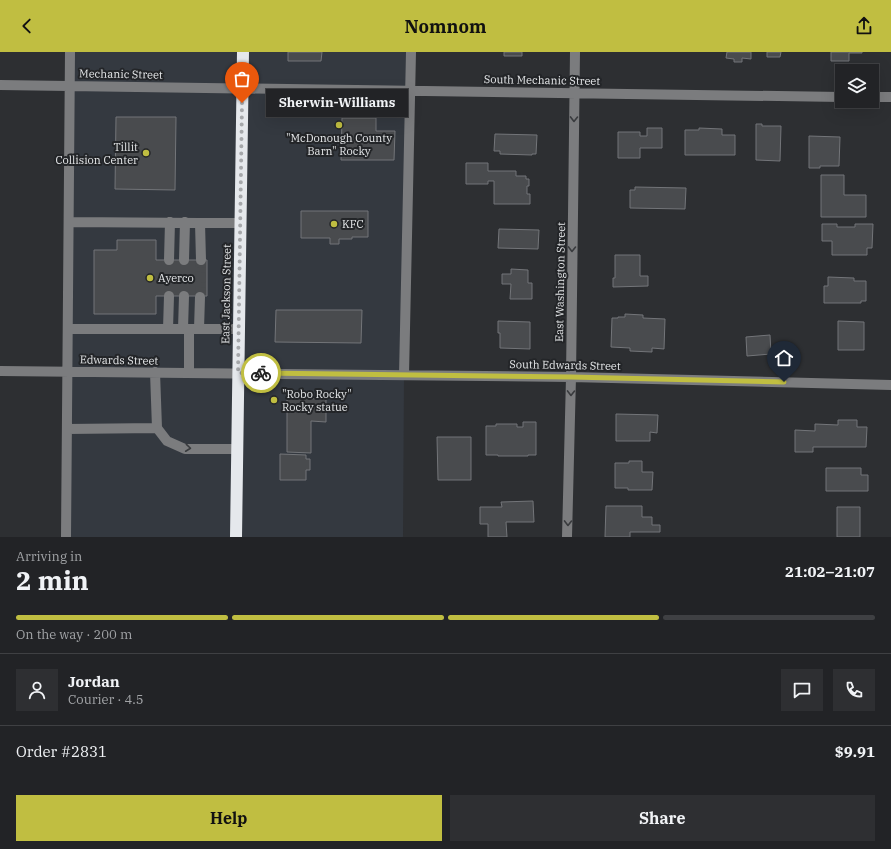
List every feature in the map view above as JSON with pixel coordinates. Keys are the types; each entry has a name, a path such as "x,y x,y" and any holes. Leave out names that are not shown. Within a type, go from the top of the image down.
{"highway":[{"name":"East Jackson Street","path":"236,537 243,52"}],"street":[{"path":"66,537 70,52"},
{"path":"404,375 411,52"},
{"name":"East Washington Street","path":"567,537 571,377 575,52"},
{"name":"Mechanic Street","path":"0,85 242,88"},
{"name":"South Mechanic Street","path":"242,88 835,96"},
{"path":"879,97 891,97"},
{"path":"69,222 240,223"},
{"path":"169,260 170,222"},
{"path":"184,260 185,222"},
{"path":"200,223 201,260"},
{"path":"168,329 169,296"},
{"path":"184,296 191,329"},
{"path":"189,373 191,329 200,297"},
{"path":"68,330 238,329"},
{"name":"Edwards Street","path":"0,371 238,373"},
{"path":"155,372 157,428 167,441 185,449 237,449"},
{"name":"South Edwards Street","path":"238,373 571,377 891,385"},
{"path":"67,429 157,428"}],"shaded area":[{"path":"70,52 411,52 404,375 403,537 66,537"}],"building":[{"path":"288,52 322,52 321,61 288,61"},
{"path":"504,52 522,52 522,56 504,56"},
{"path":"727,52 751,52 751,59 742,58 742,62 734,62 734,59 726,58"},
{"path":"767,52 781,52 780,57 767,57"},
{"path":"831,52 862,53 849,53 849,61 831,61"},
{"name":"Tillit Collision Center","path":"116,117 176,117 175,190 115,189"},
{"path":"342,118 376,118 376,131 395,131 394,160 341,160"},
{"path":"756,124 762,124 762,126 781,126 780,161 756,160"},
{"path":"647,128 662,128 662,148 640,148 640,158 618,158 618,132 640,132 640,136 647,136"},
{"path":"699,128 722,129 722,135 735,135 735,155 685,155 685,130 699,130"},
{"path":"495,134 537,135 536,154 500,154 500,151 494,151"},
{"path":"809,136 840,137 839,166 820,166 820,168 809,168"},
{"path":"466,163 488,163 488,171 516,171 516,176 526,176 526,179 529,179 527,194 530,194 530,204 494,204 494,181 488,181 488,184 466,184"},
{"path":"821,175 844,175 844,195 866,195 866,217 821,217"},
{"path":"635,187 686,188 685,209 630,208 630,190 635,190"},
{"name":"KFC","path":"301,211 368,211 368,237 339,239 339,244 330,244 330,238 301,238"},
{"path":"822,224 837,224 837,227 855,227 855,224 873,224 872,248 867,248 867,255 832,255 832,241 822,241"},
{"path":"499,229 539,230 538,249 498,248"},
{"name":"Ayerco","path":"117,240 156,240 156,260 207,260 207,296 156,296 156,314 94,314 94,250 117,250"},
{"path":"615,255 640,255 640,276 648,276 648,286 613,287 613,278 615,278"},
{"path":"511,269 528,270 528,283 532,283 532,299 510,299 511,284 502,284 502,274 511,274"},
{"path":"828,277 854,278 854,281 866,281 866,301 861,301 861,303 824,303 824,286 828,286"},
{"path":"276,310 362,310 361,343 275,342"},
{"path":"625,314 643,315 643,318 665,319 664,349 652,348 652,352 630,351 630,348 611,347 612,318 625,317"},
{"path":"498,321 530,322 530,349 500,348"},
{"path":"838,321 864,322 864,350 838,350"},
{"path":"770,335 771,354 747,356 746,337"},
{"path":"287,398 326,399 326,422 311,421 311,453 287,452"},
{"path":"616,414 658,415 657,433 650,432 650,441 616,441"},
{"path":"838,420 857,420 857,427 867,427 866,447 813,447 813,452 795,452 795,430 815,431 815,424 838,425"},
{"path":"523,422 536,422 536,455 486,455 486,426 496,426 496,424 517,424 517,427 523,427"},
{"path":"437,437 471,437 471,480 438,480"},
{"path":"280,454 306,455 306,459 310,459 310,470 306,470 306,480 280,480"},
{"path":"629,461 642,461 642,472 653,472 652,490 628,490 628,488 615,488 615,463 629,463"},
{"path":"826,468 861,468 861,475 868,475 868,491 826,491"},
{"path":"533,501 534,522 506,522 507,537 488,537 488,524 480,524 480,507 502,507 501,502"},
{"path":"606,506 642,506 642,517 652,517 652,525 660,525 660,532 630,532 630,537 605,537"},
{"path":"837,507 860,507 860,537 837,537"}],"tunnel":[{"path":"169,260 169,296"},
{"path":"184,260 184,296"},
{"path":"200,297 201,260"}],"way so far":[{"path":"242,103 238,373 261,373"}],"place":[{"name":"Sherwin-Williams","path":"242,103"},
{"name":"\"McDonough County Barn\" Rocky","path":"339,125"},
{"name":"Tillit Collision Center","path":"146,153"},
{"name":"KFC","path":"334,224"},
{"name":"Ayerco","path":"150,278"},
{"name":"\"Robo Rocky\" Rocky statue","path":"274,400"}],"route":[{"path":"261,373 571,377 784,382"}]}
